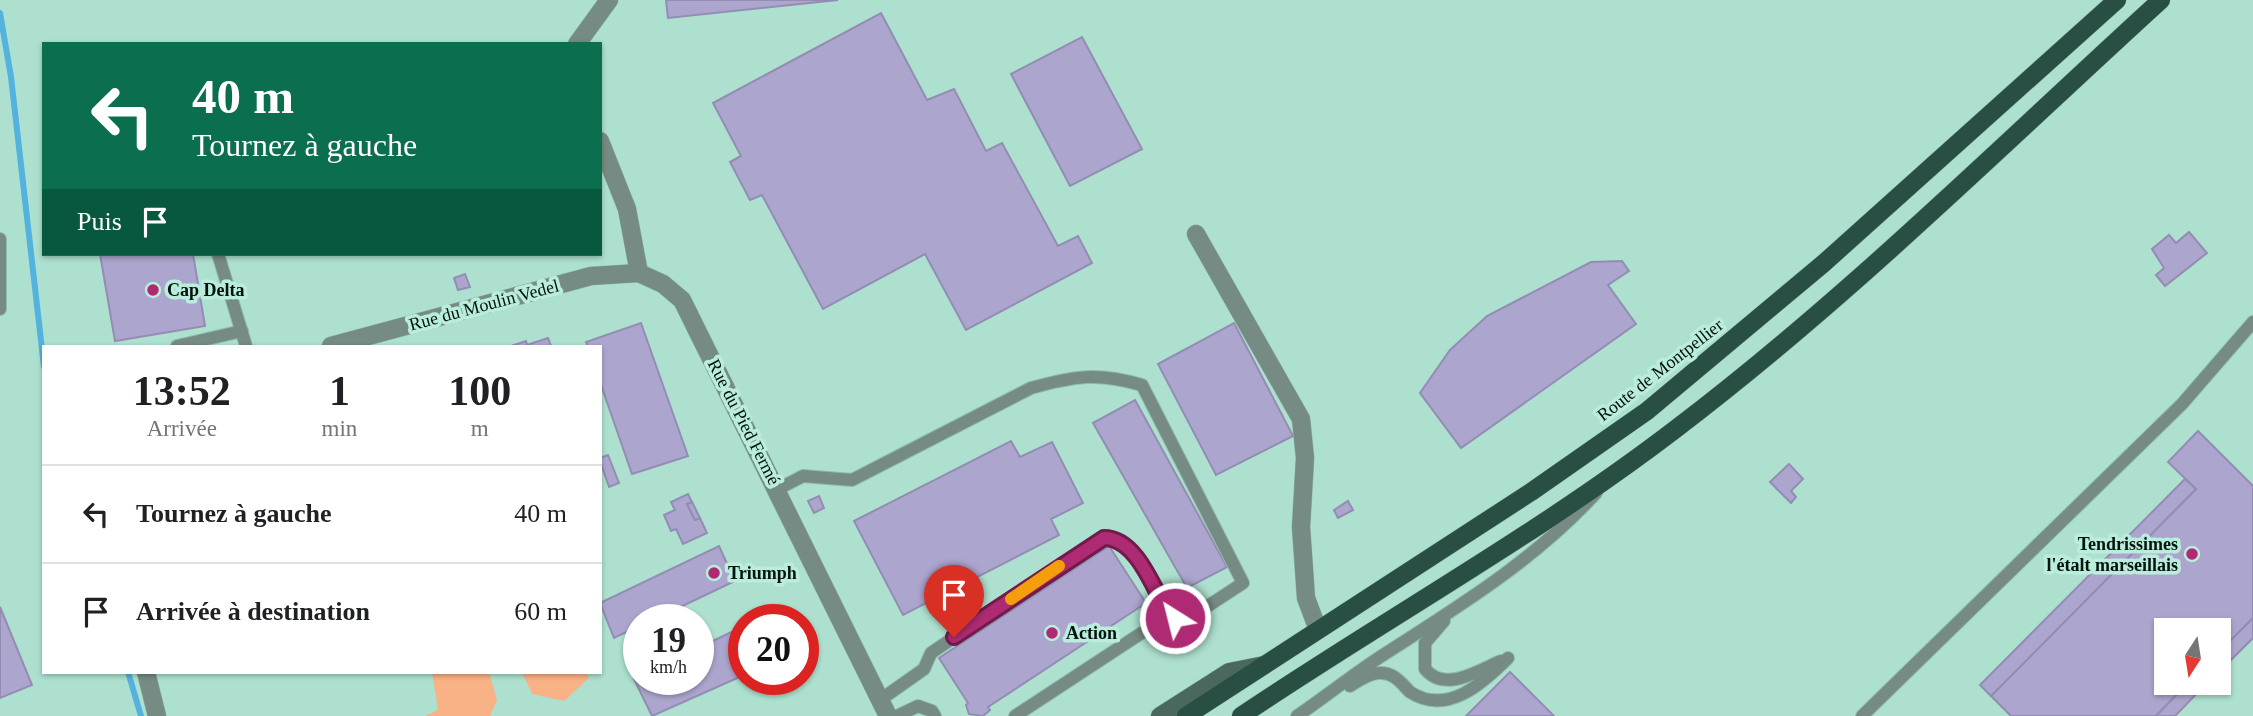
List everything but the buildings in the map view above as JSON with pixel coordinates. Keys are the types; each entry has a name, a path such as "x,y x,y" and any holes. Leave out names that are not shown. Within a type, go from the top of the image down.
{"main road":[{"name":"Route de Montpellier","path":"1186,716 1531,492 1647,411 1824,263 2117,0"},
{"path":"1241,716 1609,479 1680,426 1834,298 2161,0"}],"street":[{"path":"578,42 609,0"},
{"path":"602,146 627,209 639,274"},
{"path":"1196,234 1301,419 1305,458 1301,527 1306,598 1318,630"},
{"name":"Rue du Moulin Vedel","path":"335,345 591,276 639,274"},
{"name":"Rue du Pied Fermé","path":"639,274 663,284 682,300 778,489 884,708"},
{"path":"1160,716 1229,672 1264,665"},
{"path":"146,674 157,716"}],"lane":[{"path":"0,239 0,309"},
{"path":"219,256 246,345"},
{"path":"1862,716 2182,404 2253,322"},
{"path":"181,345 242,331"},
{"path":"778,489 803,476 852,480 1031,388 1057,381 1105,375 1142,385 1244,583 1182,623 1169,615 1133,554 1118,540 1104,538 931,653 924,668 884,708"},
{"path":"1310,708 1335,687 1455,610 1567,526 1609,479"},
{"path":"1297,716 1381,673 1396,677 1412,694 1430,704 1452,705 1483,684 1508,658 1459,679 1442,681 1432,678 1425,669 1426,643 1455,610"},
{"path":"1015,716 1169,615"},
{"path":"897,716 918,706 932,711 935,716"}],"shaded area":[{"path":"432,674 490,674 497,700 490,716 425,716 438,710"},
{"path":"523,674 587,674 589,678 564,701 532,694"}],"waterway":[{"path":"0,13 11,77 42,349"},
{"path":"129,674 141,716"}],"slow traffic":[{"path":"1011,599 1059,566"}],"place":[{"name":"Cap Delta","path":"153,290"},
{"name":"Tendrissimes l'étalt marseillais","path":"2192,554"},
{"name":"Triumph","path":"714,573"},
{"name":"Action","path":"1052,633"}],"route":[{"path":"954,637 1104,538 1118,540 1126,546 1169,615 1175,618"}]}
